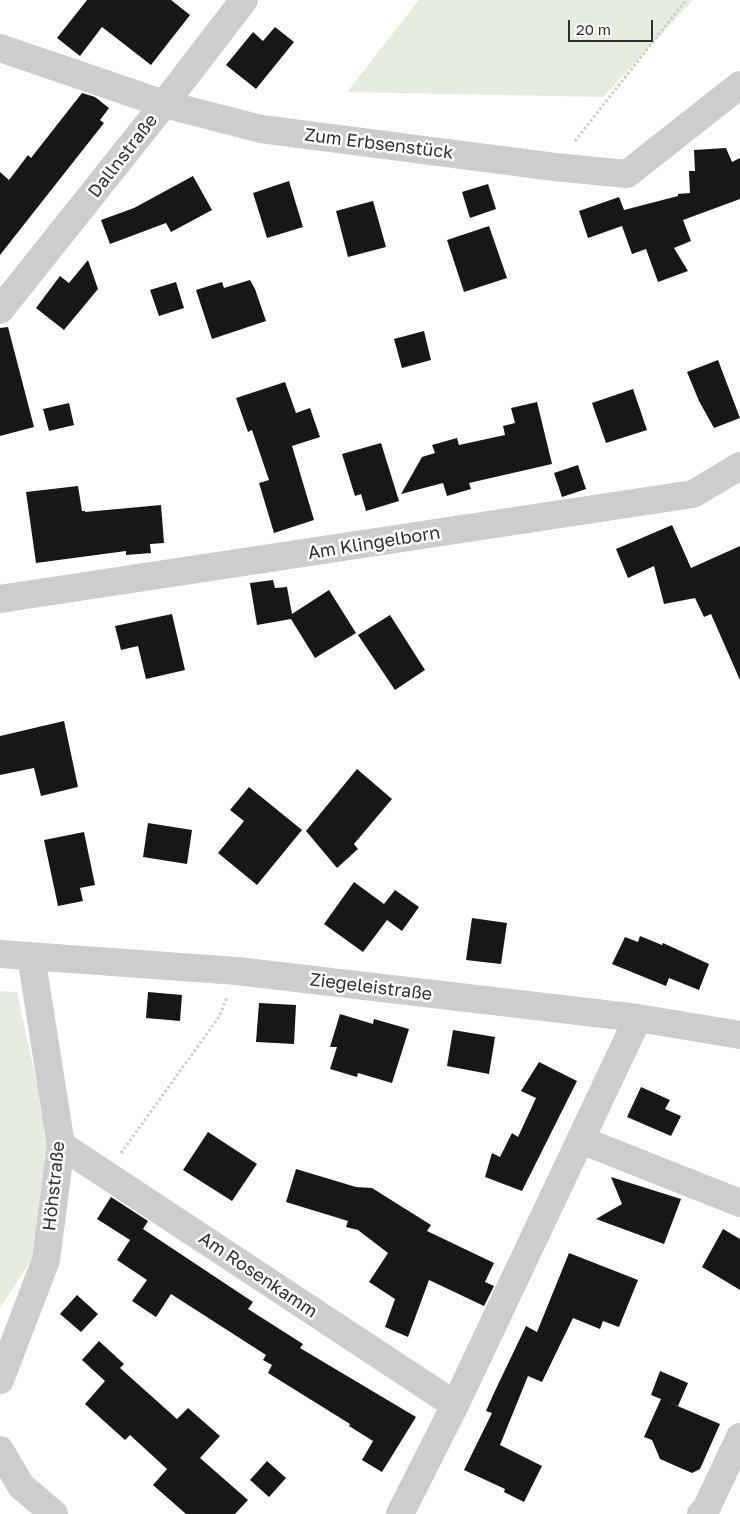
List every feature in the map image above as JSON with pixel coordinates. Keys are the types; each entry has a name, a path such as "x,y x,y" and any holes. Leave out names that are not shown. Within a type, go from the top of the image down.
{"street":[{"name":"Dallnstraße","path":"0,310 244,0"},
{"name":"Zum Erbsenstück","path":"0,48 164,104 260,129 555,167 627,174 740,85"},
{"name":"Am Klingelborn","path":"0,599 693,494 740,466"},
{"name":"Ziegeleistraße","path":"0,954 237,971 638,1018 740,1035"},
{"name":"Höhstraße","path":"0,1380 46,1260 61,1145 31,956"},
{"path":"400,1514 455,1405 638,1018"},
{"path":"581,1140 740,1203"},
{"name":"Am Rosenkamm","path":"61,1145 455,1405"},
{"path":"701,1514 706,1509 740,1437"},
{"path":"0,1450 22,1486 54,1514"}],"path":[{"path":"555,167 686,0"},
{"path":"105,1174 219,1017 237,971"}],"green space":[{"path":"419,0 693,0 603,97 347,92"},
{"path":"0,991 17,992 51,1149 36,1253 0,1308"}],"building":[{"path":"87,0 171,0 190,15 151,65 102,27 80,56 57,38"},
{"path":"275,27 294,42 256,89 226,65 253,32 263,41"},
{"path":"82,93 95,97 109,108 100,120 104,123 0,255 0,172 9,180 28,155 31,158"},
{"path":"726,148 732,162 740,158 740,199 683,220 691,241 674,248 688,271 658,282 646,249 632,254 622,226 588,238 579,211 619,197 624,210 678,196 678,194 690,193 689,171 695,171 694,150"},
{"path":"193,176 212,210 171,232 166,223 110,244 101,220 134,208"},
{"path":"289,181 303,227 267,238 253,193"},
{"path":"488,184 496,209 470,218 462,192"},
{"path":"373,201 386,247 348,257 336,211"},
{"path":"489,226 507,278 464,292 447,240"},
{"path":"88,260 98,289 64,330 36,308 60,276 69,283"},
{"path":"250,280 266,321 212,339 196,290 222,282 224,288"},
{"path":"176,282 184,308 159,316 150,290"},
{"path":"8,327 34,427 0,436 0,328"},
{"path":"424,331 431,360 402,368 394,339"},
{"path":"718,360 740,418 714,428 699,401 687,372"},
{"path":"285,382 296,413 310,408 320,437 292,446 314,520 274,533 259,483 269,480 252,430 248,432 236,398"},
{"path":"633,389 647,430 606,443 592,403"},
{"path":"537,402 552,464 469,483 471,489 447,496 443,483 401,494 422,457 435,453 432,445 457,438 459,445 505,435 503,426 515,423 511,408"},
{"path":"69,403 74,425 49,431 43,409"},
{"path":"381,443 399,501 366,511 361,494 355,496 342,454"},
{"path":"578,465 586,489 562,497 554,473"},
{"path":"78,486 82,511 85,512 161,505 164,543 150,544 151,553 126,555 126,551 36,563 26,492"},
{"path":"672,525 691,568 740,546 740,680 711,614 704,617 695,598 664,604 654,566 628,578 616,549"},
{"path":"273,580 275,588 287,587 292,614 329,590 356,633 315,658 291,619 257,625 250,583"},
{"path":"172,614 185,670 146,679 138,646 121,650 115,626"},
{"path":"390,615 425,670 395,690 358,635"},
{"path":"64,721 78,787 41,796 34,768 0,775 0,736"},
{"path":"357,769 392,799 354,844 358,849 337,868 306,831"},
{"path":"249,787 302,830 257,885 218,853 244,821 230,810"},
{"path":"148,823 192,830 187,864 143,857"},
{"path":"84,832 95,885 80,888 83,901 58,906 44,840"},
{"path":"354,882 384,904 395,890 419,907 402,931 387,920 363,952 324,924"},
{"path":"472,918 507,923 501,964 466,960"},
{"path":"640,936 662,945 663,943 709,964 699,990 669,978 666,986 612,964 625,937 638,942"},
{"path":"148,992 182,995 180,1021 146,1018"},
{"path":"259,1003 296,1005 294,1044 256,1042"},
{"path":"340,1014 373,1024 374,1019 409,1029 392,1083 358,1073 357,1077 330,1069 337,1047 330,1047"},
{"path":"453,1030 495,1037 489,1074 447,1066"},
{"path":"539,1062 577,1081 522,1191 485,1177 492,1153 500,1157 512,1133 518,1137 536,1098 521,1091"},
{"path":"641,1087 670,1100 665,1109 681,1116 671,1136 627,1117"},
{"path":"208,1132 257,1164 232,1201 183,1170"},
{"path":"296,1169 356,1187 372,1188 431,1225 427,1231 494,1263 485,1282 494,1286 484,1306 429,1280 408,1337 385,1327 395,1299 369,1282 388,1253 358,1230 346,1227 348,1221 286,1202"},
{"path":"611,1177 681,1199 664,1244 596,1219 622,1204"},
{"path":"111,1197 148,1221 143,1229 253,1302 248,1309 303,1344 300,1348 416,1417 382,1472 362,1460 373,1441 349,1426 350,1424 268,1373 272,1365 263,1360 266,1355 171,1294 156,1317 132,1301 147,1280 117,1260 130,1240 97,1219"},
{"path":"723,1229 740,1239 740,1290 702,1267"},
{"path":"569,1253 638,1280 619,1327 603,1321 600,1329 573,1318 542,1382 528,1376 500,1445 542,1466 524,1502 504,1492 505,1489 464,1470 492,1413 486,1411 526,1326 537,1332"},
{"path":"77,1295 98,1314 81,1332 60,1314"},
{"path":"99,1341 124,1364 120,1368 177,1419 188,1408 220,1436 200,1458 248,1500 235,1514 186,1514 153,1485 167,1469 130,1435 125,1440 85,1404 105,1381 82,1360"},
{"path":"660,1371 688,1383 678,1406 651,1395"},
{"path":"661,1399 720,1424 700,1469 692,1473 660,1459 652,1440 644,1437"},
{"path":"267,1461 286,1478 269,1497 250,1480"}]}
